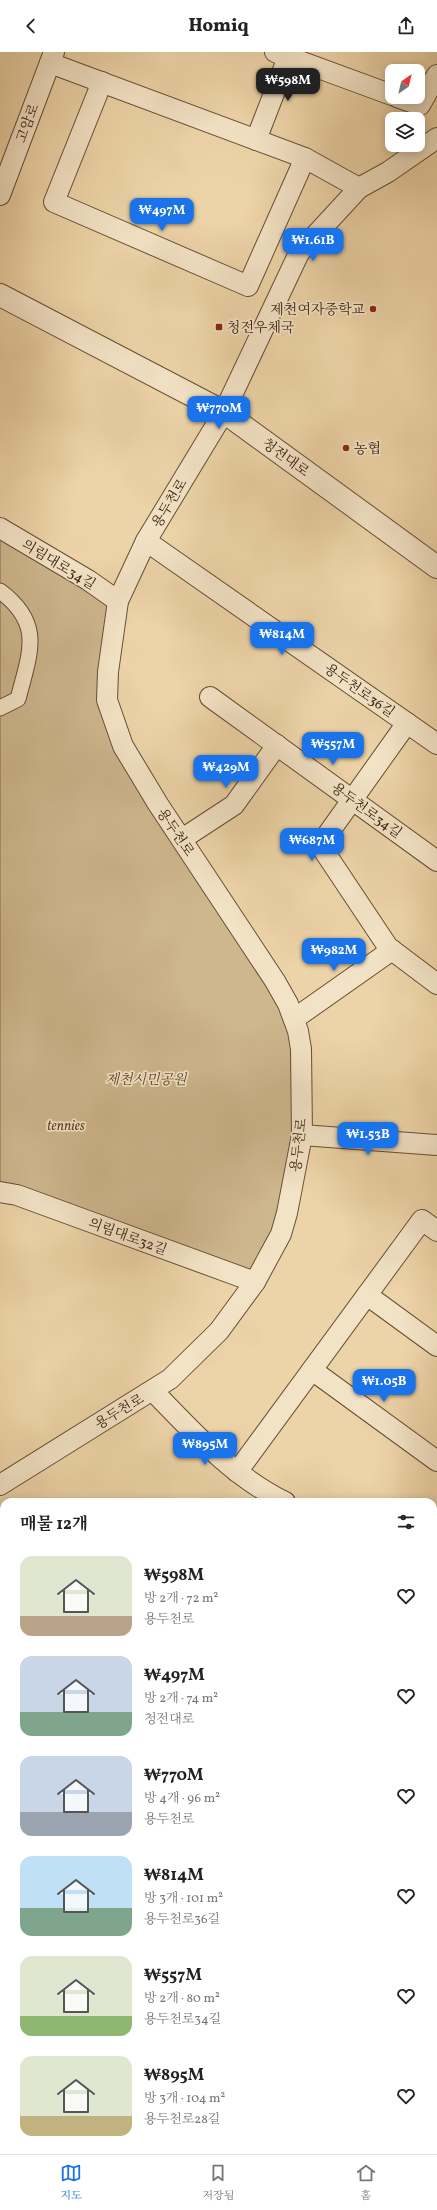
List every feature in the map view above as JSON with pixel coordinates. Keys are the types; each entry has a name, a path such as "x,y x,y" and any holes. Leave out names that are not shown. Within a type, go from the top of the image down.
{"street":[{"path":"256,140 284,53 385,92"},
{"path":"52,58 102,82 305,158 359,188"},
{"name":"고암로","path":"0,195 52,58"},
{"path":"425,96 437,75"},
{"path":"102,82 54,202 248,286 305,158"},
{"name":"용두천로","path":"0,1485 170,1379 205,1346 219,1330 255,1282 281,1234 287,1213 302,1135 301,1049 294,1019 275,980 158,804 123,746 109,706 108,672 118,601 146,541 224,412 299,253 359,188 388,172 437,138"},
{"name":"청전대로","path":"0,295 224,412 437,567"},
{"name":"의림대로34길","path":"0,528 88,580 118,601"},
{"name":"용두천로36길","path":"146,541 437,744"},
{"path":"0,591 14,601 28,621 31,647 18,699 0,708"},
{"name":"용두천로34길","path":"210,697 437,861"},
{"path":"407,723 320,845 388,947 437,984"},
{"path":"182,839 234,805 276,745"},
{"path":"294,1019 392,950"},
{"path":"302,1135 437,1145"},
{"name":"의림대로32길","path":"0,1192 17,1195 255,1282"},
{"path":"237,1472 422,1220 437,1231"},
{"path":"367,1295 437,1346"},
{"path":"312,1370 437,1461"},
{"path":"153,1391 206,1445 237,1472 262,1491 277,1498"}],"green space":[{"name":"제천시민공원","path":"0,534 110,605 103,703 268,982 291,1033 295,1136 279,1210 273,1230 251,1276 0,1192"}],"place":[{"name":"제천여자중학교","path":"373,309"},
{"name":"청전우체국","path":"219,327"},
{"name":"농협","path":"346,448"}],"park label":[{"name":"tennies","path":"66,1125"}]}
